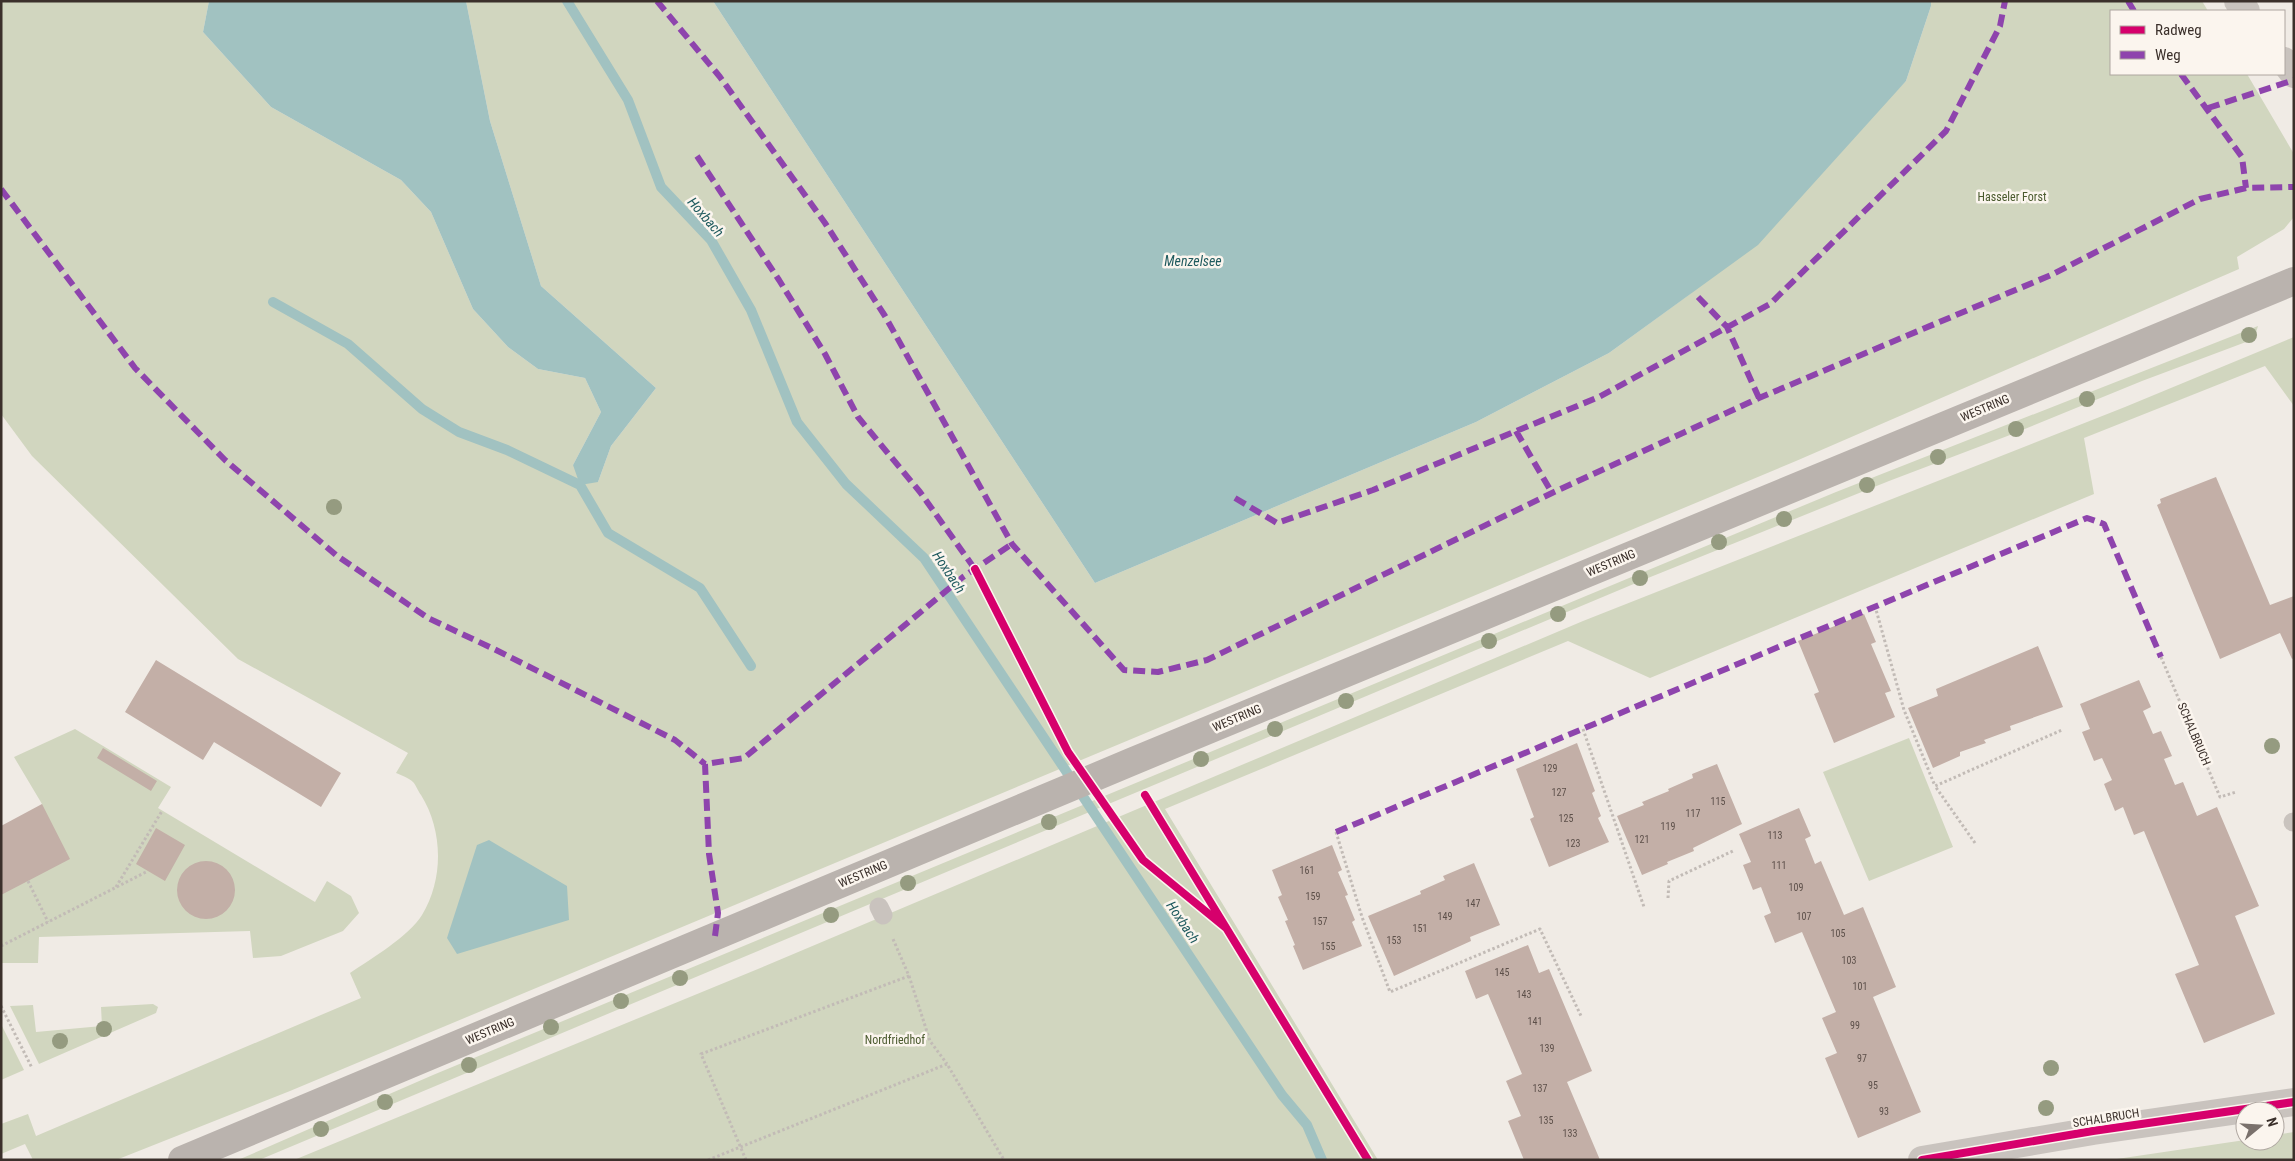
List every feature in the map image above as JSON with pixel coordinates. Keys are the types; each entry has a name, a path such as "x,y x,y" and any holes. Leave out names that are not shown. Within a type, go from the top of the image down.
{"main road":[{"name":"WESTRING","path":"182,1160 919,850 2294,281"}],"street":[{"path":"2285,62 2294,74"},
{"name":"SCHALBRUCH","path":"1922,1160 2092,1131 2294,1102"}],"path":[{"path":"1875,606 1904,710 1935,786 1975,843"},
{"path":"1583,729 1644,907"},
{"path":"1935,786 2062,730"},
{"path":"116,887 162,811"},
{"path":"1336,832 1362,917 1390,992 1540,929 1581,1016"},
{"path":"1668,898 1668,881 1735,850"},
{"path":"1,946 148,871"},
{"path":"28,881 48,922"},
{"path":"881,911 909,976 930,1041 947,1064 1004,1160"},
{"path":"746,1160 701,1054 909,976"},
{"path":"1,1006 32,1068"},
{"path":"708,1160 947,1064"}],"green space":[{"name":"Hasseler Forst","path":"1,1 209,1 203,32 271,107 401,180 431,212 473,309 508,347 538,369 585,378 601,412 573,465 598,482 611,446 656,388 541,286 490,121 466,1 713,1 1095,583 1476,422 1609,353 1690,294 1906,81 1931,1 2202,1 2207,10 2110,10 2110,75 2248,75 2294,154 2294,217 2284,229 2237,257 2239,269 1796,461 290,1091 116,1160 33,1160 25,1144 1,1154 1,1124 28,1114 36,1136 361,998 350,973 399,939 422,915 434,886 438,855 437,839 434,823 413,782 396,773 408,753 238,659 32,456 1,414"},
{"path":"2258,326 2254,339 2142,381 1648,578 259,1160 238,1160 433,1075 1836,492"},
{"name":"Nordfriedhof","path":"2294,337 2294,406 2265,366 2084,438 2094,494 1650,678 1568,641 1165,809 1378,1160 294,1160 765,966 1583,621 2125,407"},
{"path":"75,729 171,787 158,808 315,902 327,881 351,896 359,913 343,931 281,956 253,958 250,931 39,937 38,963 1,963 1,895 42,804 14,757"},
{"path":"1909,738 1953,847 1869,881 1823,772"},
{"path":"153,1004 158,1007 156,1013 39,1064 10,1006 33,1005 36,1032 102,1026 101,1007"},
{"path":"1,1024 24,1070 1,1080"},
{"path":"2294,1132 2294,1160 2110,1160 2235,1141 2235,1151 2285,1151 2285,1133"}],"water":[{"path":"209,1 466,1 490,121 541,286 656,388 611,446 598,482 580,485 573,465 601,412 585,378 538,369 508,347 473,309 431,212 401,180 271,107 203,32"},
{"name":"Menzelsee","path":"713,1 1931,1 1931,6 1906,81 1758,245 1609,353 1476,422 1095,583"},
{"path":"489,840 567,886 569,920 457,954 447,938 477,845"}],"building":[{"path":"2216,477 2270,605 2294,596 2294,658 2292,659 2280,633 2220,659 2157,505 2161,503 2160,499"},
{"path":"1864,614 1876,642 1871,644 1891,691 1885,693 1895,717 1834,743 1814,694 1819,692 1798,641"},
{"path":"2038,646 2063,707 2010,726 2011,730 1984,740 1986,743 1960,752 1960,756 1933,768 1908,708 1938,696 1936,689"},
{"path":"156,660 341,773 321,807 214,742 203,760 125,712"},
{"path":"2139,680 2151,707 2143,711 2153,734 2161,731 2172,756 2164,759 2175,785 2183,782 2197,816 2217,807 2259,906 2235,916 2275,1014 2204,1043 2175,974 2199,965 2144,831 2134,835 2123,807 2115,811 2104,784 2112,780 2102,758 2094,761 2082,732 2090,729 2080,704"},
{"path":"1577,743 1595,791 1592,793 1601,816 1598,818 1609,842 1549,867 1530,819 1534,817 1516,769"},
{"path":"103,748 157,781 151,791 97,758"},
{"path":"1717,764 1742,824 1693,848 1694,851 1642,875 1617,816 1644,805 1642,802 1669,791 1668,789 1693,778 1692,774"},
{"path":"42,804 70,859 1,895 1,826"},
{"path":"1799,808 1811,836 1805,839 1815,864 1821,861 1844,915 1863,907 1896,987 1873,997 1921,1112 1858,1138 1825,1058 1837,1053 1822,1018 1836,1012 1802,932 1775,943 1764,916 1771,913 1761,887 1753,890 1743,865 1751,862 1739,834"},
{"path":"156,828 185,845 165,881 136,864"},
{"path":"1332,845 1342,870 1338,872 1348,895 1345,896 1355,920 1352,922 1362,946 1303,970 1285,921 1288,920 1278,897 1282,895 1272,870"},
{"path":"200,861 212,861 227,869 235,884 235,896 227,911 212,919 200,919 185,911 177,896 177,884 185,869"},
{"path":"1474,863 1500,925 1470,937 1471,941 1394,976 1368,916 1421,894 1420,891 1445,880 1443,876"},
{"path":"1528,945 1539,973 1549,969 1592,1071 1567,1082 1600,1160 1524,1160 1508,1121 1521,1116 1506,1081 1522,1074 1488,994 1476,999 1465,971"}],"waterway":[{"name":"Hoxbach","path":"567,1 628,100 661,187 711,240 751,310 797,422 846,484 924,558 1282,1095 1307,1125 1322,1160"},
{"path":"273,302 348,344 422,409 459,432 507,450 580,485 608,533 700,588 751,666"}],"marked path":[{"path":"657,1 720,77 825,223 885,316 1012,544 1124,670 1158,672 1207,660 1552,493 1759,398 2051,275 2200,199 2246,188 2294,187"},
{"path":"1235,498 1277,523 1373,490 1599,397 1770,304 1946,131 2000,26 2005,1"},
{"path":"2128,1 2133,10"},
{"path":"2182,75 2242,157 2246,188"},
{"path":"2208,108 2294,80"},
{"path":"697,156 779,280 825,354 858,417 920,492 977,572"},
{"path":"1,189 135,368 225,460 336,555 428,618 675,740 705,764"},
{"path":"1698,297 1727,327 1759,398"},
{"path":"1516,431 1552,493"},
{"path":"1336,832 2087,518 2104,524 2161,657"},
{"path":"715,936 718,913 709,854 705,764 744,758 963,577 1012,544"}],"cycle path":[{"path":"975,569 1068,752 1143,860 1226,928"},
{"path":"1145,795 1368,1160"},
{"path":"1922,1160 2093,1131 2294,1102"}]}
